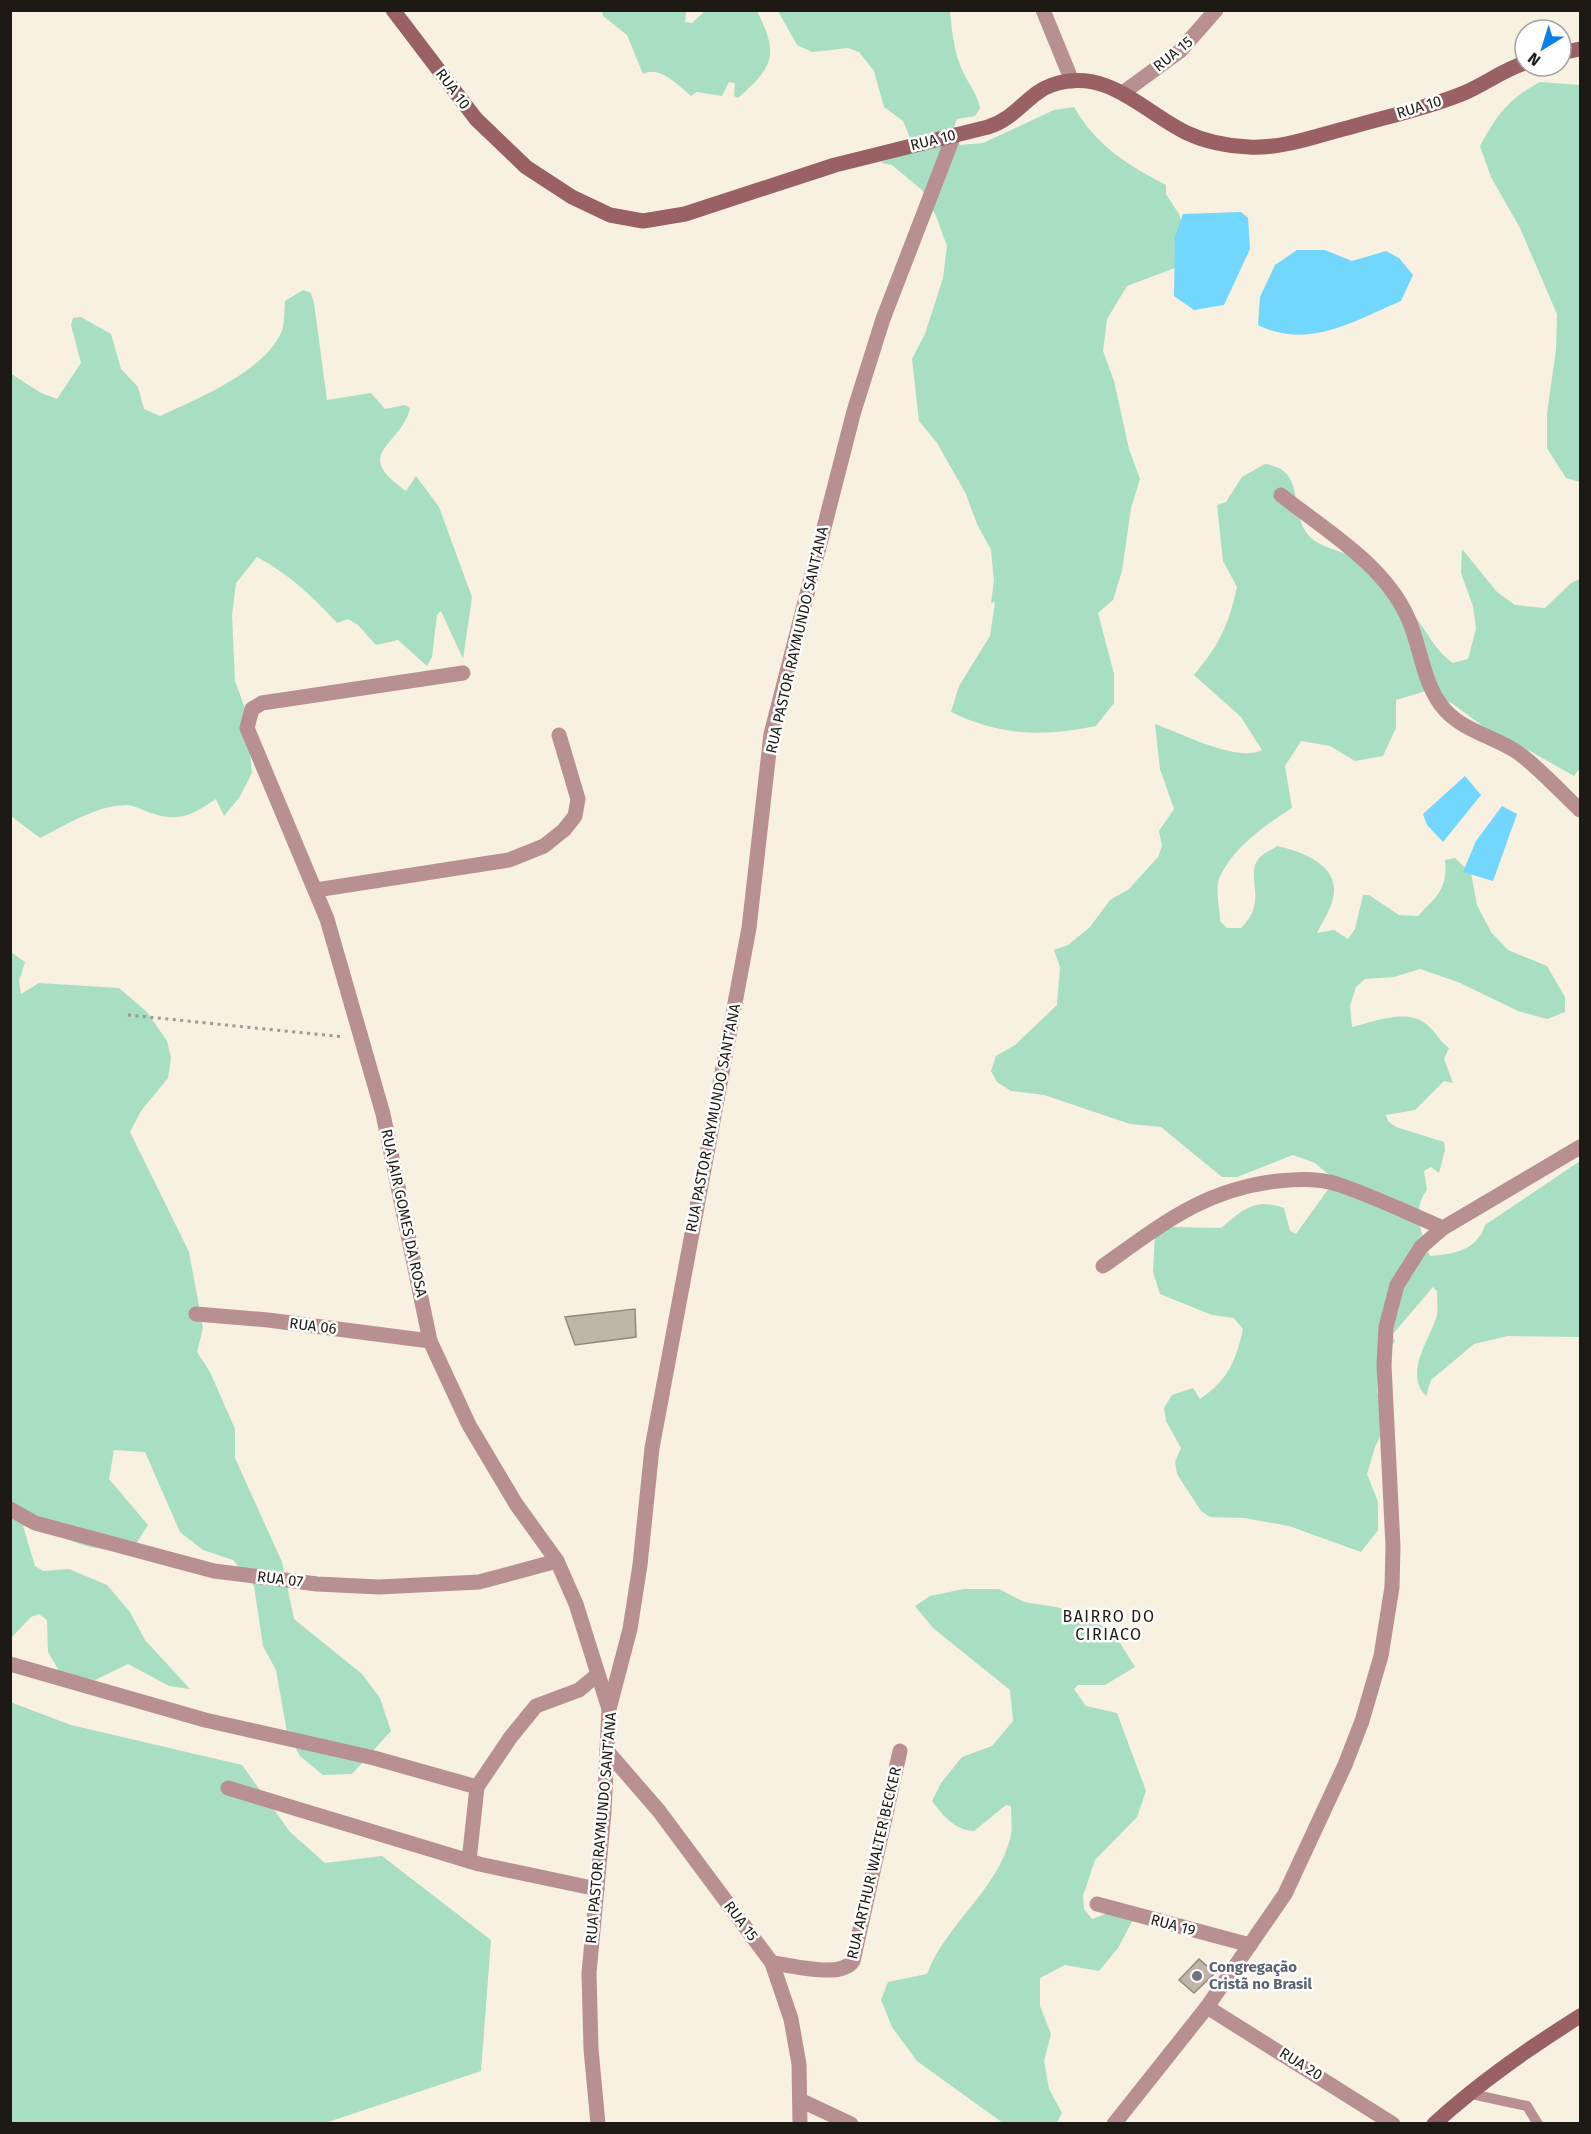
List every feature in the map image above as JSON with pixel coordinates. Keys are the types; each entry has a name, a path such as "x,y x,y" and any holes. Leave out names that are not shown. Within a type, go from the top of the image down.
{"street":[{"name":"RUA 10","path":"393,10 476,119 526,167 572,197 610,215 643,221 685,214 835,165 1001,123 1050,85 1072,81 1101,83 1124,92 1187,133 1221,144 1251,147 1289,144 1428,106 1464,93 1513,67"},
{"path":"1043,10 1072,81"},
{"name":"RUA 15","path":"1124,92 1180,51 1216,10"},
{"name":"RUA PASTOR RAYMUNDO SANT’ANA","path":"598,2124 589,2013 589,1972 609,1709 630,1629 640,1565 652,1448 750,928 771,734 854,411 883,319 954,135"},
{"path":"1281,495 1376,570 1396,594 1408,618 1433,693 1446,711 1467,728 1520,754 1581,810"},
{"name":"RUA JAIR GOMES DA ROSA","path":"463,674 262,703 252,709 247,728 327,918 383,1114 430,1341 469,1425 516,1504 557,1562 576,1604 609,1709"},
{"path":"316,890 509,860 544,846 564,830 575,816 578,799 560,735"},
{"path":"1114,2124 1207,2007 1285,1894 1345,1766 1362,1721 1381,1656 1392,1567 1384,1365 1386,1327 1397,1285 1421,1246 1443,1228 1581,1147"},
{"path":"1103,1266 1204,1200 1239,1186 1306,1178 1336,1184 1443,1228"},
{"name":"RUA 06","path":"196,1314 268,1320 430,1341"},
{"name":"RUA 07","path":"10,1509 35,1523 214,1571 317,1584 380,1587 479,1582 557,1562"},
{"path":"10,1664 205,1720 374,1758 477,1787"},
{"path":"469,1861 477,1787 510,1738 536,1706 579,1690 597,1675"},
{"name":"RUA 15","path":"607,1751 658,1811 772,1963 791,2019 799,2064 800,2124"},
{"name":"RUA ARTHUR WALTER BECKER","path":"772,1963 836,1971 849,1967 853,1961 900,1751"},
{"path":"228,1788 469,1861 597,1889"},
{"name":"RUA 19","path":"1097,1904 1250,1945"},
{"name":"RUA 20","path":"1207,2007 1393,2124"},
{"path":"1434,2124 1467,2093 1509,2061 1581,2016"},
{"path":"800,2100 851,2124"}],"lane":[{"path":"1467,2093 1527,2106 1538,2124"}],"path":[{"path":"128,1014 362,1039"}],"green space":[{"path":"602,11 686,11 685,22 692,23 705,11 757,11 768,39 769,59 759,77 738,98 734,96 735,83 729,82 722,96 697,92 691,96 662,74 649,72 643,74 627,35 603,16"},
{"path":"778,11 950,11 957,56 980,108 975,116 957,119 951,134 960,145 983,143 1054,110 1074,107 1092,133 1103,144 1126,162 1166,185 1166,194 1179,214 1192,257 1188,263 1127,286 1107,319 1103,351 1114,381 1129,449 1140,479 1131,508 1122,571 1113,600 1098,613 1114,674 1114,703 1096,726 1058,732 1022,732 987,726 951,712 959,686 990,636 995,602 991,603 994,581 991,550 977,524 966,494 937,443 919,421 912,359 925,334 943,278 947,246 936,216 922,190 892,165 881,163 905,147 910,138 903,121 884,107 874,71 859,52 848,48 812,52 797,45"},
{"path":"1540,82 1580,85 1580,482 1566,478 1547,448 1547,413 1556,350 1557,314 1520,228 1491,177 1480,146 1504,109 1519,95"},
{"path":"303,290 311,293 314,303 327,400 371,393 385,409 405,405 410,408 405,421 380,458 382,467 390,478 406,491 416,476 439,507 472,597 463,659 441,611 437,615 432,657 427,666 398,640 376,645 358,625 348,619 337,623 300,586 257,557 236,583 232,615 235,681 246,711 252,773 239,798 224,816 216,799 199,810 176,817 159,815 129,805 114,806 81,817 40,838 11,816 10,373 41,393 57,399 81,363 71,325 73,318 81,317 111,334 121,369 138,387 144,409 160,416 228,383 260,360 281,333 285,301"},
{"path":"1265,464 1287,474 1295,493 1299,515 1309,536 1320,544 1362,562 1402,601 1436,647 1453,663 1468,659 1476,629 1473,606 1461,573 1462,549 1497,592 1515,605 1545,608 1571,583 1580,579 1580,768 1574,776 1507,738 1488,730 1453,704 1426,691 1396,700 1396,728 1383,756 1355,761 1330,746 1301,741 1285,766 1292,808 1250,838 1232,857 1219,879 1220,921 1227,928 1241,928 1254,908 1254,872 1255,864 1260,857 1277,846 1307,856 1325,868 1334,886 1330,907 1317,933 1334,930 1348,939 1355,929 1363,895 1369,895 1399,915 1418,916 1436,897 1443,885 1445,860 1455,858 1471,873 1477,905 1491,932 1508,950 1547,966 1565,997 1565,1012 1547,1019 1518,1011 1458,982 1420,969 1394,977 1365,979 1356,987 1350,1006 1352,1027 1390,1018 1409,1017 1426,1024 1449,1048 1444,1059 1453,1083 1444,1081 1415,1110 1386,1115 1388,1121 1396,1127 1444,1142 1445,1150 1439,1173 1431,1167 1424,1171 1427,1190 1422,1198 1419,1214 1430,1256 1463,1250 1470,1246 1481,1234 1485,1225 1580,1161 1580,1337 1508,1336 1474,1344 1431,1380 1426,1396 1417,1377 1421,1356 1437,1315 1437,1291 1433,1287 1392,1335 1395,1341 1377,1364 1377,1392 1388,1420 1375,1447 1367,1474 1378,1502 1378,1530 1361,1552 1289,1526 1244,1518 1210,1517 1201,1511 1177,1474 1175,1462 1181,1448 1166,1421 1164,1408 1172,1395 1193,1388 1200,1399 1218,1385 1234,1360 1243,1329 1234,1318 1212,1315 1160,1294 1153,1272 1155,1235 1171,1227 1221,1228 1250,1207 1265,1204 1284,1208 1290,1231 1296,1234 1332,1184 1332,1177 1315,1163 1293,1155 1237,1177 1222,1177 1161,1127 1130,1124 1044,1095 1011,1091 997,1082 991,1071 996,1056 1015,1045 1057,1005 1060,967 1054,950 1068,945 1090,927 1110,900 1129,889 1158,857 1162,846 1159,831 1174,809 1160,769 1155,724 1224,750 1252,753 1262,750 1241,717 1194,675 1222,634 1237,587 1223,561 1217,505 1226,502 1242,477"},
{"path":"11,952 25,962 19,981 21,994 39,983 119,988 147,1012 167,1041 171,1058 168,1078 141,1111 130,1132 189,1252 203,1328 197,1352 210,1372 235,1429 235,1458 282,1562 294,1619 362,1674 380,1698 391,1731 352,1774 323,1775 300,1756 287,1732 276,1670 263,1646 254,1586 233,1560 203,1550 180,1532 145,1452 114,1450 109,1479 148,1525 132,1550 91,1547 44,1530 23,1526 35,1566 43,1571 69,1569 107,1585 130,1612 145,1640 190,1689 169,1686 128,1664 95,1680 62,1676 48,1652 47,1620 39,1614 31,1617 11,1638"},
{"path":"964,1589 999,1589 1024,1602 1056,1607 1084,1615 1113,1632 1135,1667 1105,1685 1078,1685 1074,1689 1086,1706 1117,1713 1146,1791 1137,1817 1095,1860 1083,1896 1084,1909 1092,1919 1119,1909 1134,1918 1118,1948 1099,1971 1065,1965 1040,1978 1040,2006 1051,2034 1044,2061 1049,2089 1062,2113 1057,2123 1003,2123 917,2061 892,2027 881,2000 888,1982 927,1974 946,1939 994,1875 1011,1835 1011,1806 1006,1805 974,1831 955,1825 932,1801 941,1783 962,1757 992,1746 1013,1721 1010,1690 933,1628 915,1606 930,1596"},
{"path":"10,1702 71,1725 242,1765 290,1832 325,1863 382,1856 491,1940 481,2071 325,2123 11,2123"}],"water":[{"path":"1241,212 1248,218 1250,249 1224,305 1194,310 1174,296 1175,237 1183,214"},
{"path":"1297,250 1325,250 1352,261 1386,251 1399,258 1413,275 1401,301 1331,330 1295,335 1277,332 1258,325 1260,297 1275,265"},
{"path":"1465,776 1481,795 1443,842 1427,825 1423,814"},
{"path":"1502,806 1517,814 1493,881 1463,872 1476,841"}],"building":[{"path":"635,1309 636,1337 575,1345 565,1317"},
{"name":"Congregação Cristã no Brasil","path":"1199,1959 1215,1973 1194,1993 1179,1980"}],"place":[{"name":"Congregação Cristã no Brasil","path":"1197,1976"}],"district":[{"name":"BAIRRO DO CIRIACO","path":"1109,1625"}]}
